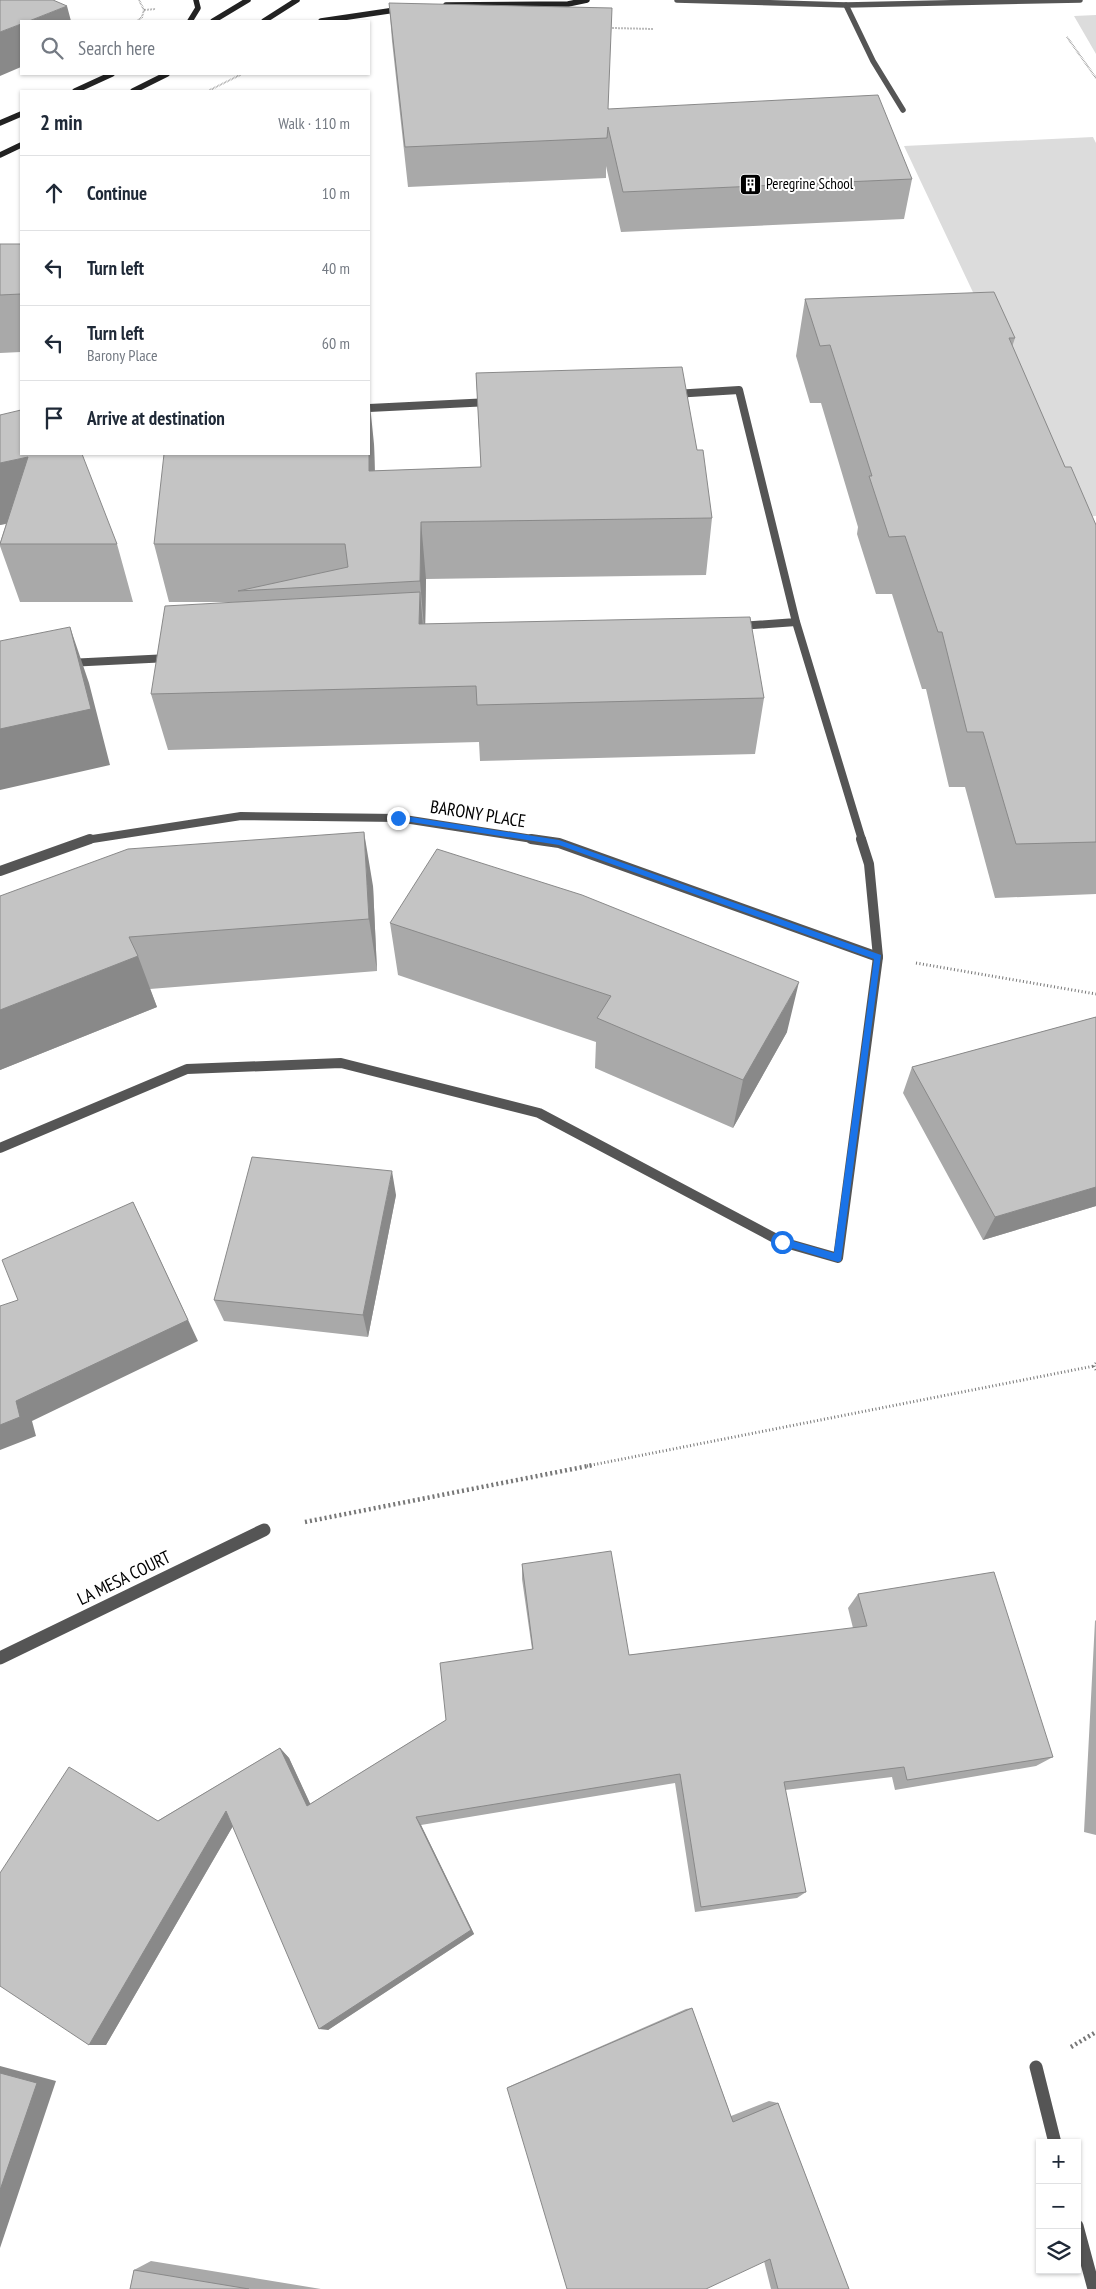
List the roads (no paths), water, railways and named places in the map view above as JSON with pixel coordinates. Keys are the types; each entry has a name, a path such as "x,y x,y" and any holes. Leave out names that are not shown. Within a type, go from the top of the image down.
{"main road":[{"path":"191,20 198,8 196,0"},
{"path":"215,20 248,0"},
{"path":"266,20 296,0"},
{"path":"442,6 568,4 587,0"},
{"path":"328,20 407,9"},
{"path":"76,90 110,75"},
{"path":"134,90 165,75"},
{"path":"0,123 20,114"},
{"path":"0,155 20,145"}],"street":[{"path":"677,0 846,5 1080,0"},
{"path":"846,5 873,61 903,110"},
{"path":"0,1148 186,1069 341,1063 539,1112 782,1242 838,1258 878,957 868,864 796,622 739,390 661,394"},
{"path":"370,408 495,402"},
{"path":"727,626 796,622"},
{"path":"56,664 174,657"},
{"name":"BARONY PLACE","path":"0,870 94,838 241,816 398,818 559,843 878,957"},
{"name":"LA MESA COURT","path":"0,1658 264,1530"},
{"path":"1036,2067 1054,2139"},
{"path":"1078,2229 1094,2289"}],"place":[{"name":"Peregrine School","path":"750,184"}]}
